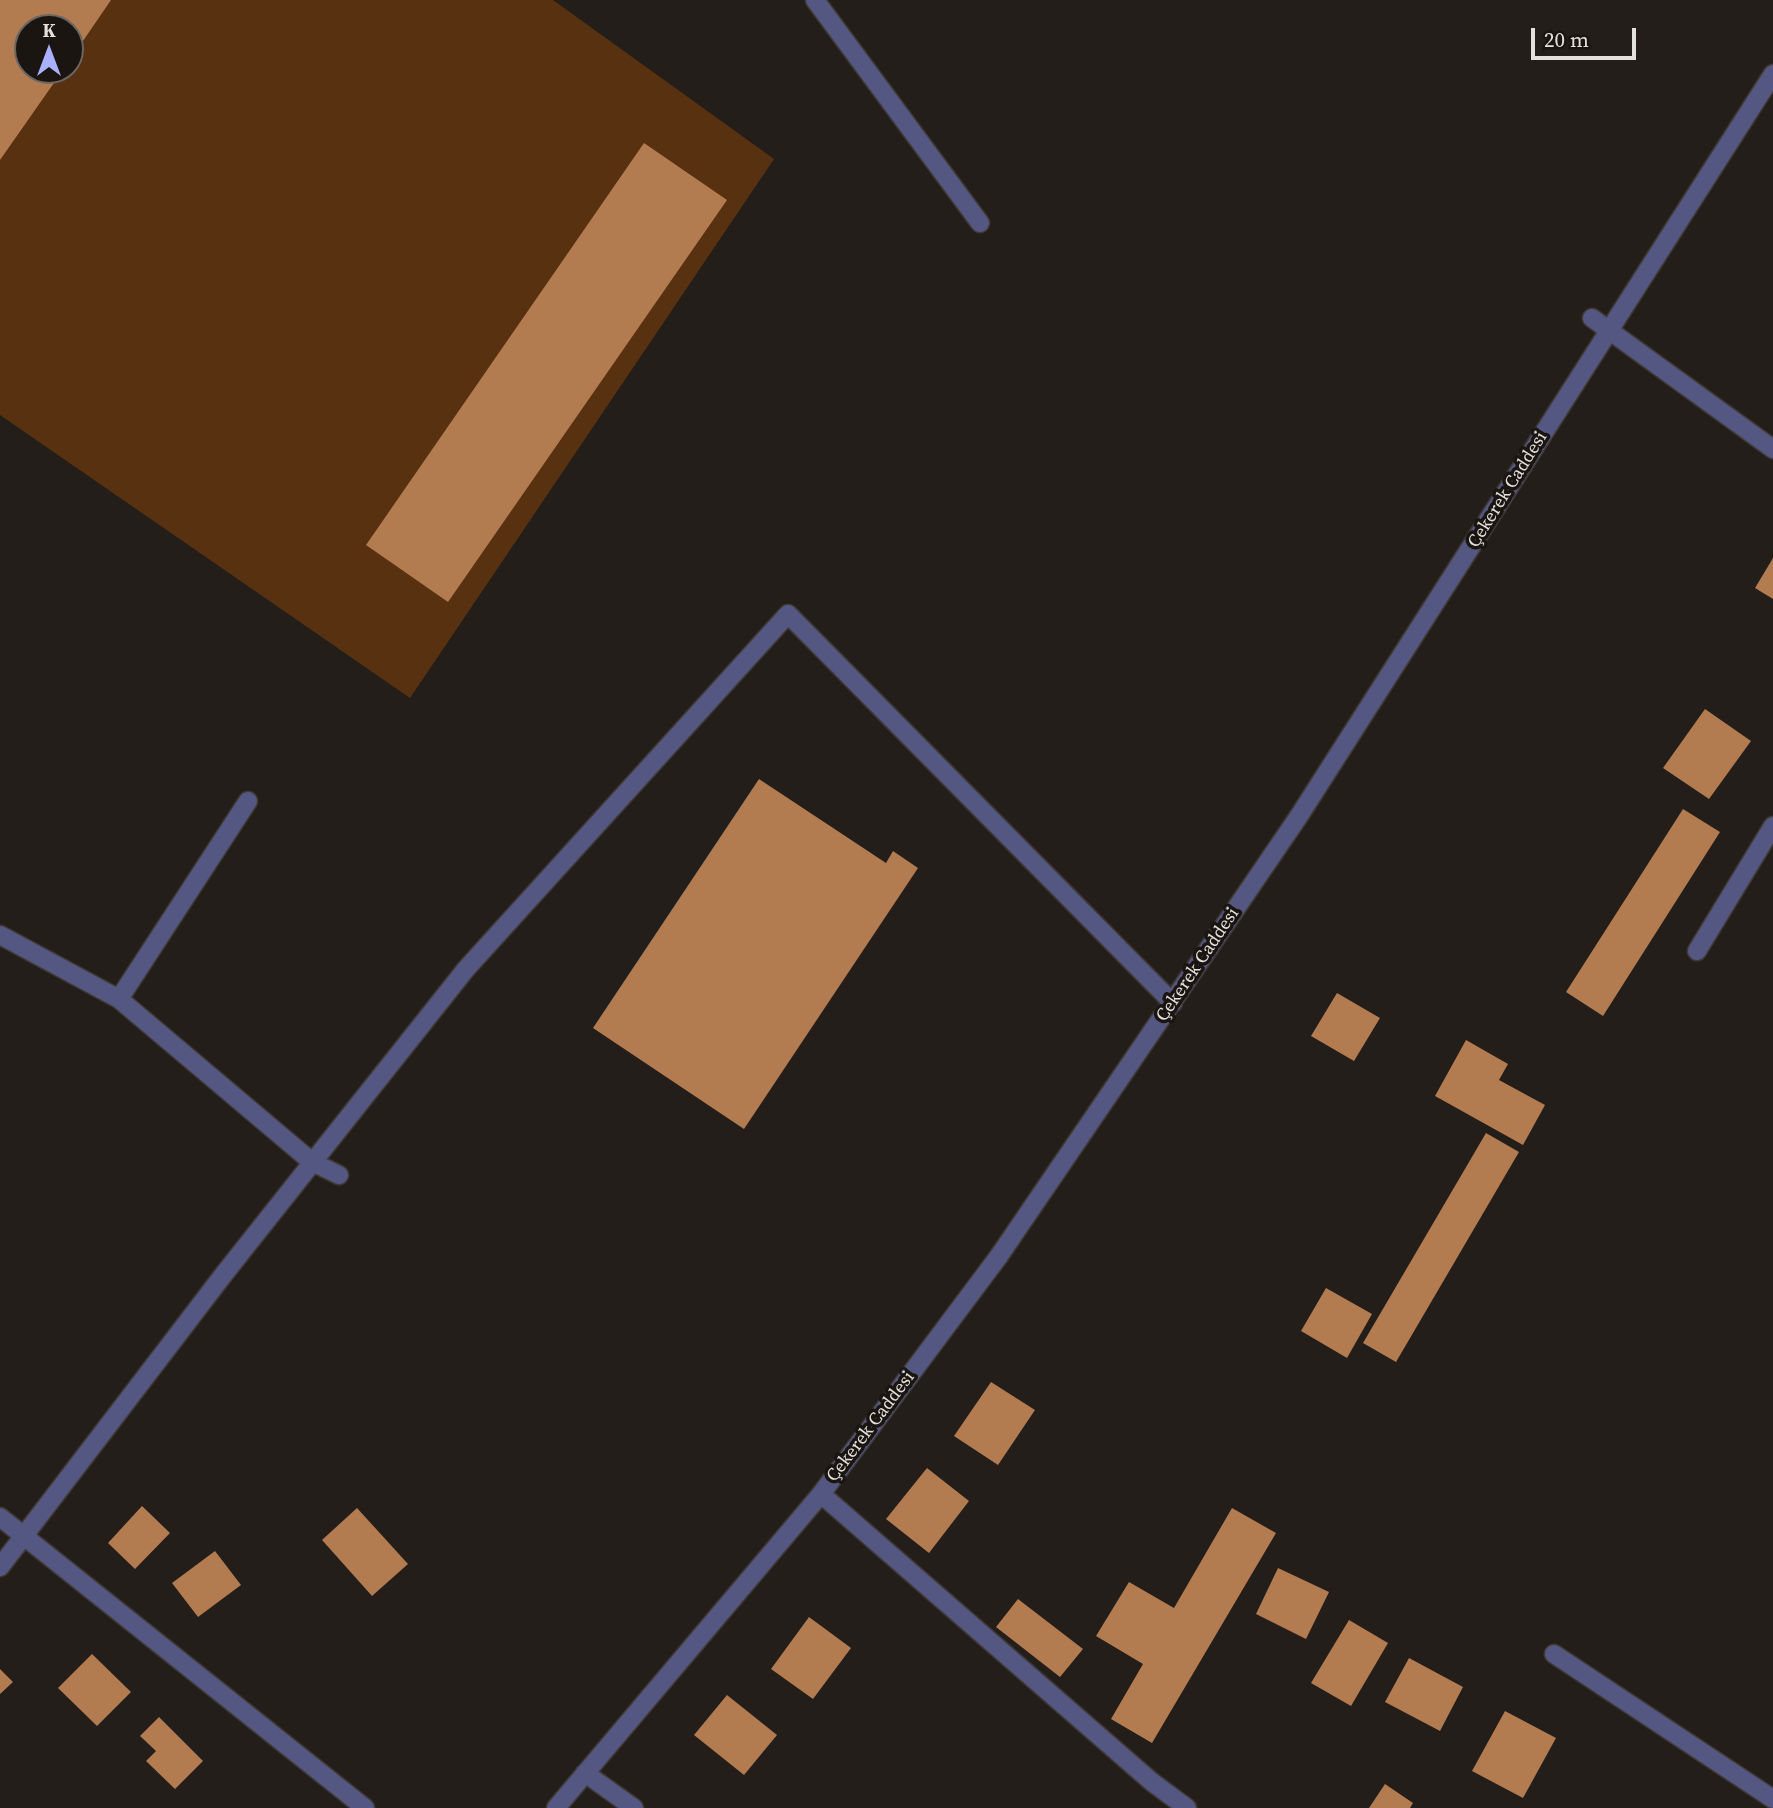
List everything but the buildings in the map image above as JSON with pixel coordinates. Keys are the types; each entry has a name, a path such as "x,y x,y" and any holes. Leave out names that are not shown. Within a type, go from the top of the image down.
{"street":[{"path":"815,0 980,223"},
{"name":"Çekerek Caddesi","path":"556,1808 821,1494 999,1256 1306,804 1768,77"},
{"path":"1592,318 1773,449"},
{"path":"0,1567 312,1162 466,969 788,614 1173,1003"},
{"path":"119,999 248,801"},
{"path":"1697,951 1773,826"},
{"path":"0,935 119,999 312,1162 339,1175"},
{"path":"821,1494 1152,1782 1187,1808"},
{"path":"0,1517 365,1808"},
{"path":"1554,1654 1773,1799"},
{"path":"585,1773 634,1808"}],"shaded area":[{"path":"0,0 553,0 774,159 410,698 0,415"}]}
